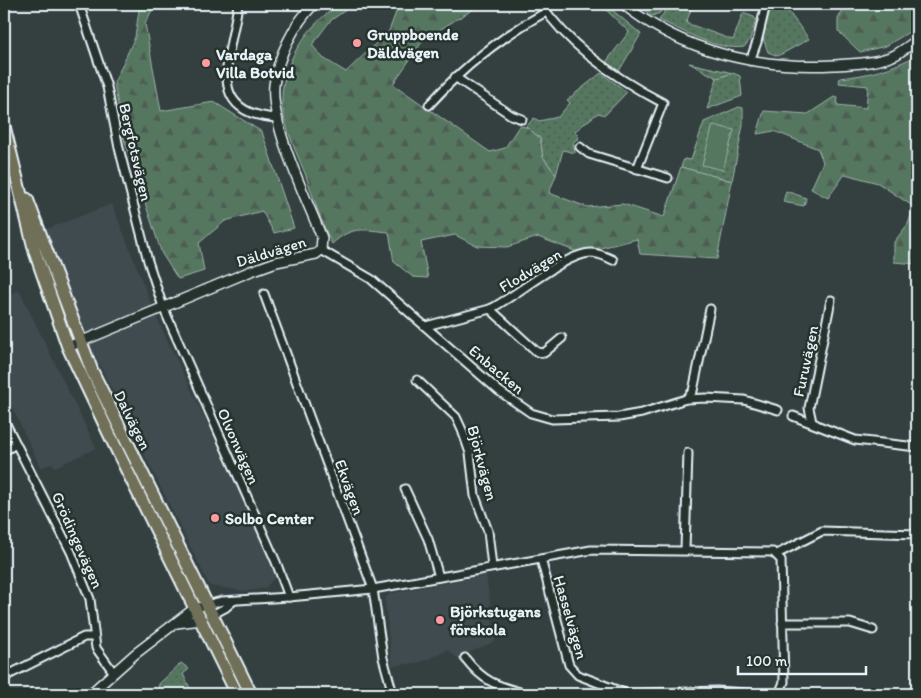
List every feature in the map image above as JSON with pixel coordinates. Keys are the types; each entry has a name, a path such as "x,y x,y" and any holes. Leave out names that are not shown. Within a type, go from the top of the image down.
{"main road":[{"name":"Dalvägen","path":"4,126 35,252 68,347 204,612 251,694"},
{"name":"Dalvägen","path":"10,150 80,342 204,612 237,694"}],"street":[{"name":"Bergfotsvägen","path":"79,4 107,87 121,155 148,261 163,307"},
{"path":"238,4 228,55 228,92 233,100 245,111 263,118 278,118"},
{"name":"Däldvägen","path":"68,347 262,267 316,254 321,250 322,238 278,118 274,85 281,60 295,29 314,4"},
{"path":"541,4 546,12 596,61 618,78 663,103 637,170"},
{"path":"622,4 652,25 681,39 723,55 780,65 852,64 894,55 917,40"},
{"path":"750,61 757,42 766,4"},
{"path":"429,105 455,77 492,45 546,12"},
{"path":"455,77 511,115 522,119"},
{"path":"580,147 589,154 668,178"},
{"name":"Enbacken","path":"321,250 366,275 499,391 528,412 544,417 570,419 619,417 642,413 686,399 735,398 757,402 778,410"},
{"name":"Flodvägen","path":"426,326 490,309 549,271 581,256 592,253 613,260"},
{"name":"Ekvägen","path":"264,294 373,589 383,658 393,694"},
{"name":"Furuvägen","path":"817,426 812,422 809,408 831,300"},
{"name":"Olvonvägen","path":"163,307 276,562 289,597"},
{"name":"Flodvägen","path":"490,309 537,352 544,353 562,338"},
{"path":"686,399 693,391 710,309"},
{"name":"Björkvägen","path":"418,380 456,416 462,430 470,453 475,496 488,531 492,567"},
{"path":"793,416 855,440 917,447"},
{"name":"Grödingevägen","path":"4,420 60,530 80,575 90,599 96,648 114,673"},
{"path":"4,451 16,444"},
{"path":"685,550 688,453"},
{"path":"405,489 428,539 439,577"},
{"path":"90,694 173,624 204,612 222,601 232,602 373,589 591,550 763,550 777,554 822,532 917,534"},
{"path":"777,554 780,560 784,682 779,694"},
{"name":"Hasselvägen","path":"541,559 569,665 578,675 627,694 717,691 758,694"},
{"path":"173,624 204,612 225,608 232,602"},
{"path":"782,623 850,623 873,630"},
{"path":"4,678 84,637 94,637"},
{"path":"465,658 478,674 491,684 526,694"},
{"path":"100,686 106,694"}],"shaded area":[{"path":"112,204 157,319 271,556 276,576 265,588 247,591 210,586 90,345 45,230"},
{"path":"19,290 96,448 55,467 52,463 41,468 4,390 4,310 7,308 4,297"},
{"name":"Björkstugans förskola","path":"486,575 495,641 457,658 448,650 421,662 392,666 385,599 389,594"}],"green space":[{"path":"140,4 155,4 145,24 161,111 214,102 262,132 294,228 274,233 262,211 225,221 199,243 204,271 178,279 162,254 124,139 114,83 135,37"},
{"path":"340,4 354,4 330,21 312,45 323,58 346,72 389,31 399,4 482,4 424,39 393,84 490,152 505,148 519,126 526,127 540,138 543,157 556,175 549,193 587,207 623,204 664,217 681,167 732,181 717,259 640,254 637,239 580,253 538,237 507,247 477,246 455,235 421,242 428,278 413,277 394,262 389,232 352,231 332,244 284,118 282,99 287,71 299,45 318,22"},
{"path":"600,4 605,4 641,34 619,71 606,62 629,32"},
{"path":"637,4 665,4 660,13 652,16"},
{"path":"670,4 693,4 686,23 733,40 743,13 754,17 756,20 750,40 744,47 723,46 659,20"},
{"path":"771,4 786,4 788,11 809,39 778,56 768,52 763,38"},
{"path":"846,4 917,4 917,27 886,46 860,52 838,31 838,19"},
{"path":"917,55 917,264 894,262 894,242 908,224 914,207 878,183 845,174 828,198 811,189 823,162 818,149 774,131 757,134 764,111 808,114 834,97 838,98 837,105 866,108 868,86 839,83 840,78 880,71"},
{"path":"689,63 733,73 717,78"},
{"path":"601,73 627,92 605,115 598,113 575,131 579,138 573,142 575,153 563,150 556,175 543,157 540,138 526,127 534,118 539,121 558,117 570,103 567,100"},
{"path":"733,73 740,76 742,96 707,109 717,78"},
{"path":"739,107 743,108 743,125 732,181 681,167 684,159 691,160 704,122"},
{"path":"713,125 734,130 723,170 702,165"},
{"path":"786,191 806,198 804,206 783,202"},
{"path":"181,663 189,669 183,674 193,694 157,694 159,684"}],"place":[{"name":"Gruppboende Däldvägen","path":"357,43"},
{"name":"Vardaga Villa Botvid","path":"206,63"},
{"name":"Solbo Center","path":"215,518"},
{"name":"Björkstugans förskola","path":"440,620"}]}
